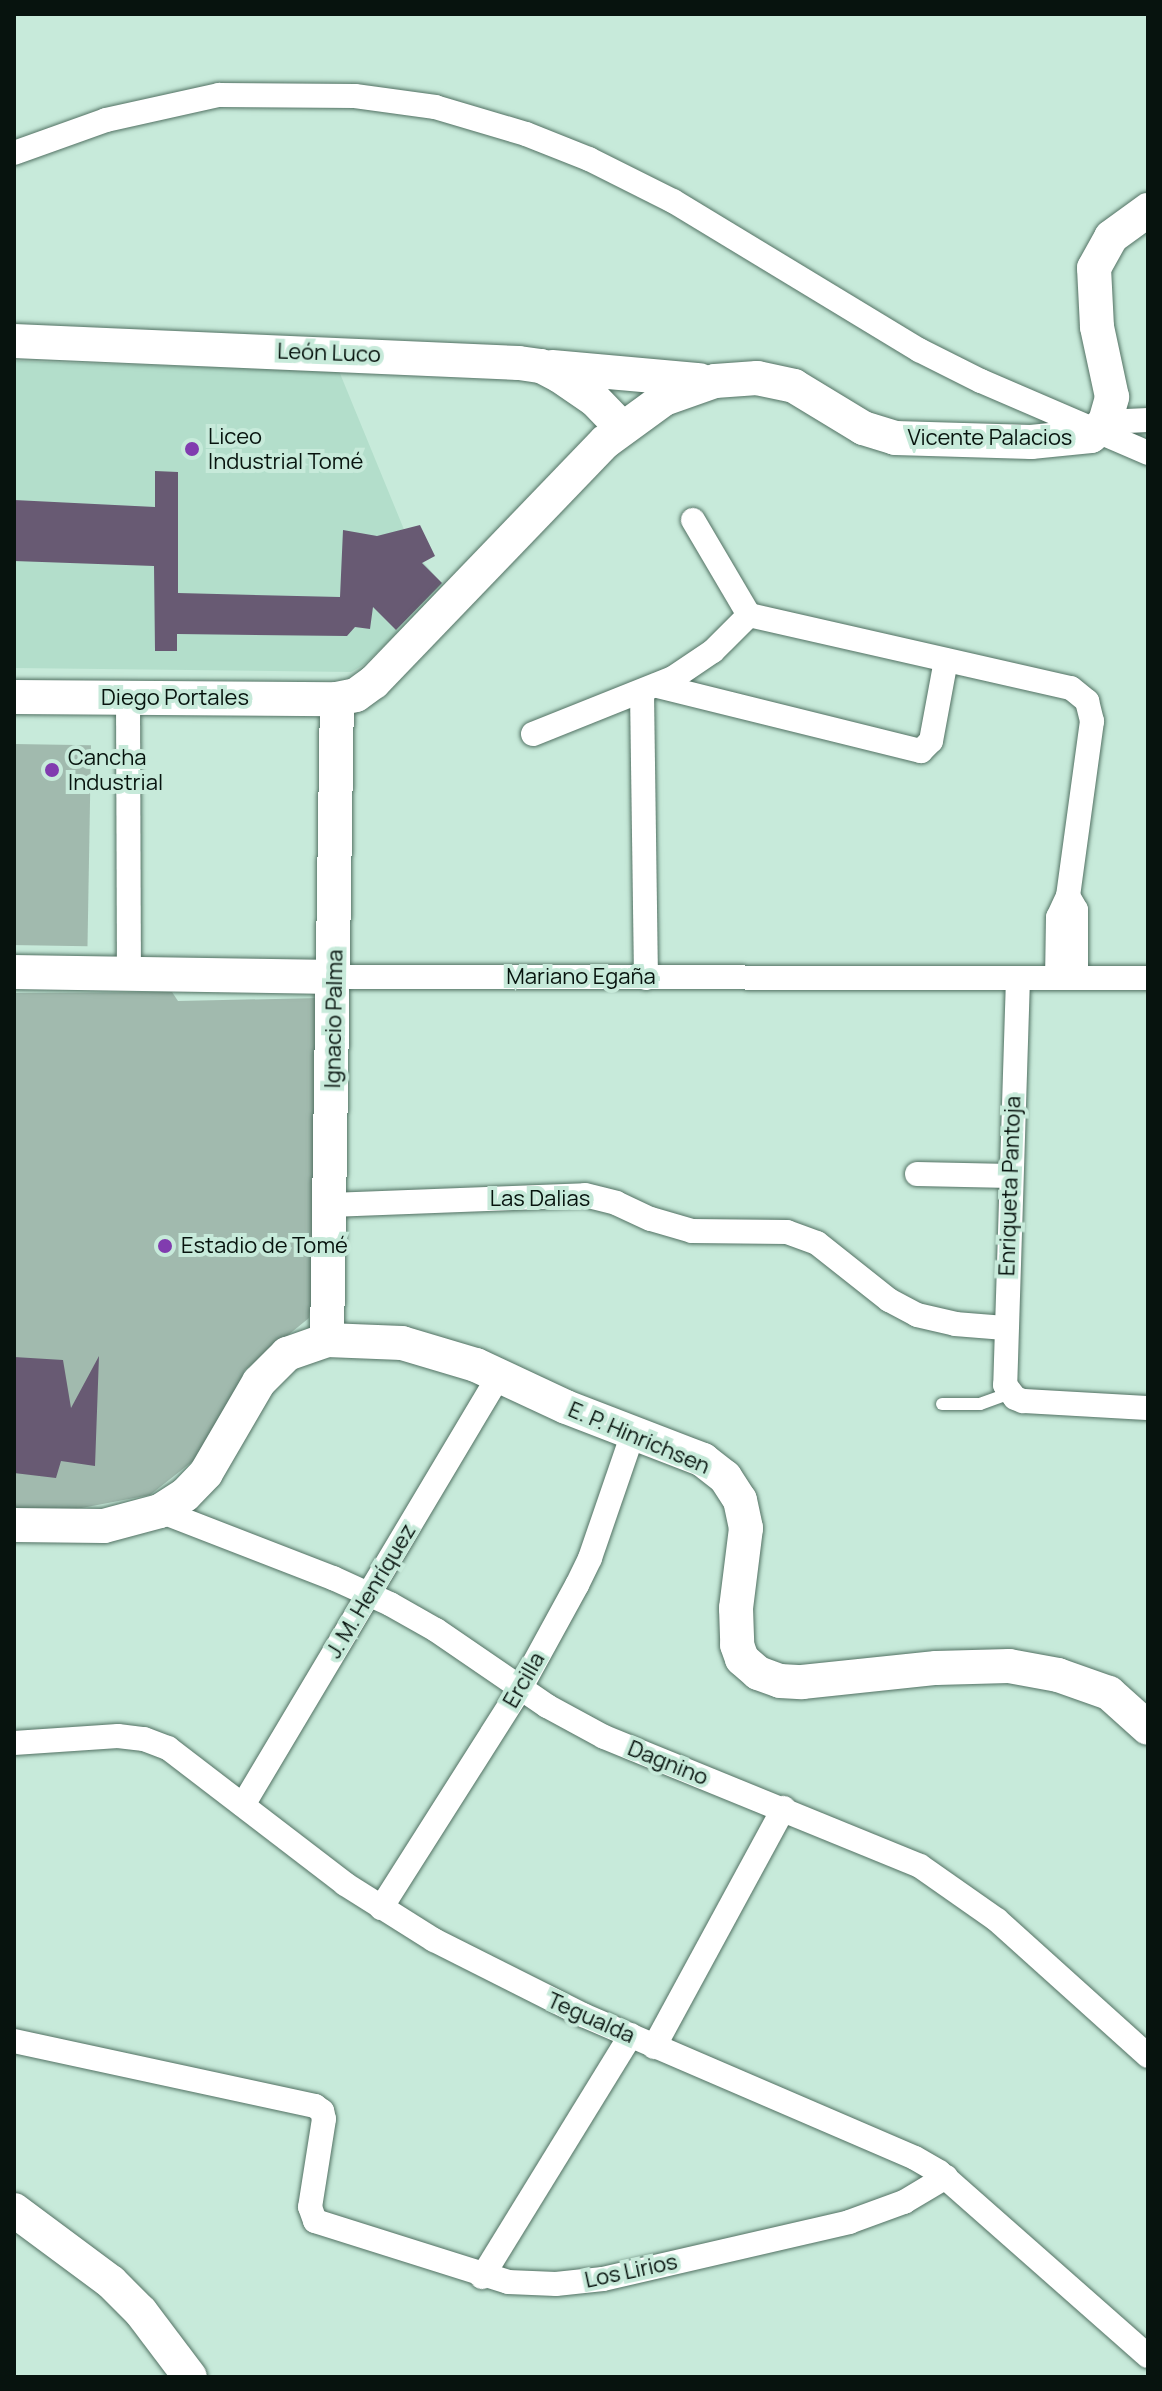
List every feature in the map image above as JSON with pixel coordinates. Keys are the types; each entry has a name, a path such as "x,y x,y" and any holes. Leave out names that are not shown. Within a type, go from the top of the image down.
{"main road":[{"name":"Vicente Palacios","path":"337,699 356,695 374,682 622,428 664,399 715,381 757,378 794,386 863,428 895,438 1051,442 1081,439 1102,426 1112,397 1097,327 1094,268 1111,237 1148,210"},
{"name":"León Luco","path":"14,341 488,359 541,366 578,387 622,428"},
{"path":"541,366 715,381"},
{"name":"Diego Portales","path":"14,697 337,699"},
{"name":"Ignacio Palma","path":"327,1340 337,699"},
{"name":"Mariano Egaña","path":"14,972 335,977"},
{"path":"14,1525 104,1526 160,1511 185,1495 206,1473 267,1371 300,1347 327,1340"},
{"name":"E. P. Hinrichsen","path":"327,1340 387,1341 427,1348 703,1460 725,1477 740,1500 746,1542 735,1633 739,1652 752,1669 791,1682 963,1666 1021,1668 1058,1675 1109,1693 1148,1728"},
{"path":"14,2210 125,2294 190,2377"}],"street":[{"path":"14,153 106,120 219,95 355,96 435,107 526,134 589,159 673,201 919,350 981,381 1102,426 1148,453"},
{"path":"1102,426 1148,420"},
{"path":"693,520 749,615 1071,688 1087,701 1092,721 1068,896 1058,917 1066,978"},
{"path":"533,734 650,689 713,651 749,615"},
{"path":"650,689 921,751 931,741 946,660"},
{"path":"646,978 650,689"},
{"path":"128,698 129,975"},
{"name":"Mariano Egaña","path":"335,977 1148,978"},
{"name":"Enriqueta Pantoja","path":"1010,1393 1003,1376 1018,978"},
{"path":"917,1174 1011,1176"},
{"name":"Las Dalias","path":"330,1205 585,1195 692,1231 787,1232 817,1243 889,1300 917,1315 955,1324 1005,1328"},
{"name":"J. M. Henríquez","path":"243,1805 499,1376"},
{"path":"1010,1393 1023,1401 1148,1408"},
{"name":"Ercilla","path":"381,1908 520,1689 590,1558 633,1433"},
{"name":"Dagnino","path":"160,1511 369,1594 436,1630 520,1689 615,1742 895,1853 945,1881 1009,1930 1148,2056"},
{"name":"Tegualda","path":"14,1743 76,1737 144,1739 179,1755 381,1908 488,1969 654,2047 915,2158 946,2177 1148,2356"},
{"path":"654,2047 784,1808"},
{"path":"482,2277 631,2035"},
{"name":"Los Lirios","path":"14,2041 315,2106 322,2111 324,2119 310,2207 312,2217 319,2224 482,2277 533,2284 603,2279 868,2217 904,2202 946,2177"}],"lane":[{"path":"942,1404 980,1404 1010,1393"}],"shaded area":[{"name":"Liceo Industrial Tomé","path":"14,361 339,371 412,549 445,587 365,664 351,672 14,668"},
{"path":"14,744 91,745 87,946 14,945"},
{"name":"Estadio de Tomé","path":"172,992 178,1001 319,998 315,1274 309,1318 245,1370 208,1449 150,1495 50,1514 14,1507 14,993"}],"building":[{"name":"Liceo Industrial Tomé","path":"155,471 178,472 178,593 340,597 343,530 377,536 420,525 435,556 422,563 442,583 396,630 373,607 370,629 355,627 347,636 177,634 177,651 155,651 154,566 14,561 14,500 155,507"},
{"path":"99,1356 95,1466 61,1461 56,1478 14,1473 14,1357 63,1360 71,1408"}],"place":[{"name":"Liceo Industrial Tomé","path":"192,449"},
{"name":"Cancha Industrial","path":"52,770"},
{"name":"Estadio de Tomé","path":"165,1246"}]}
